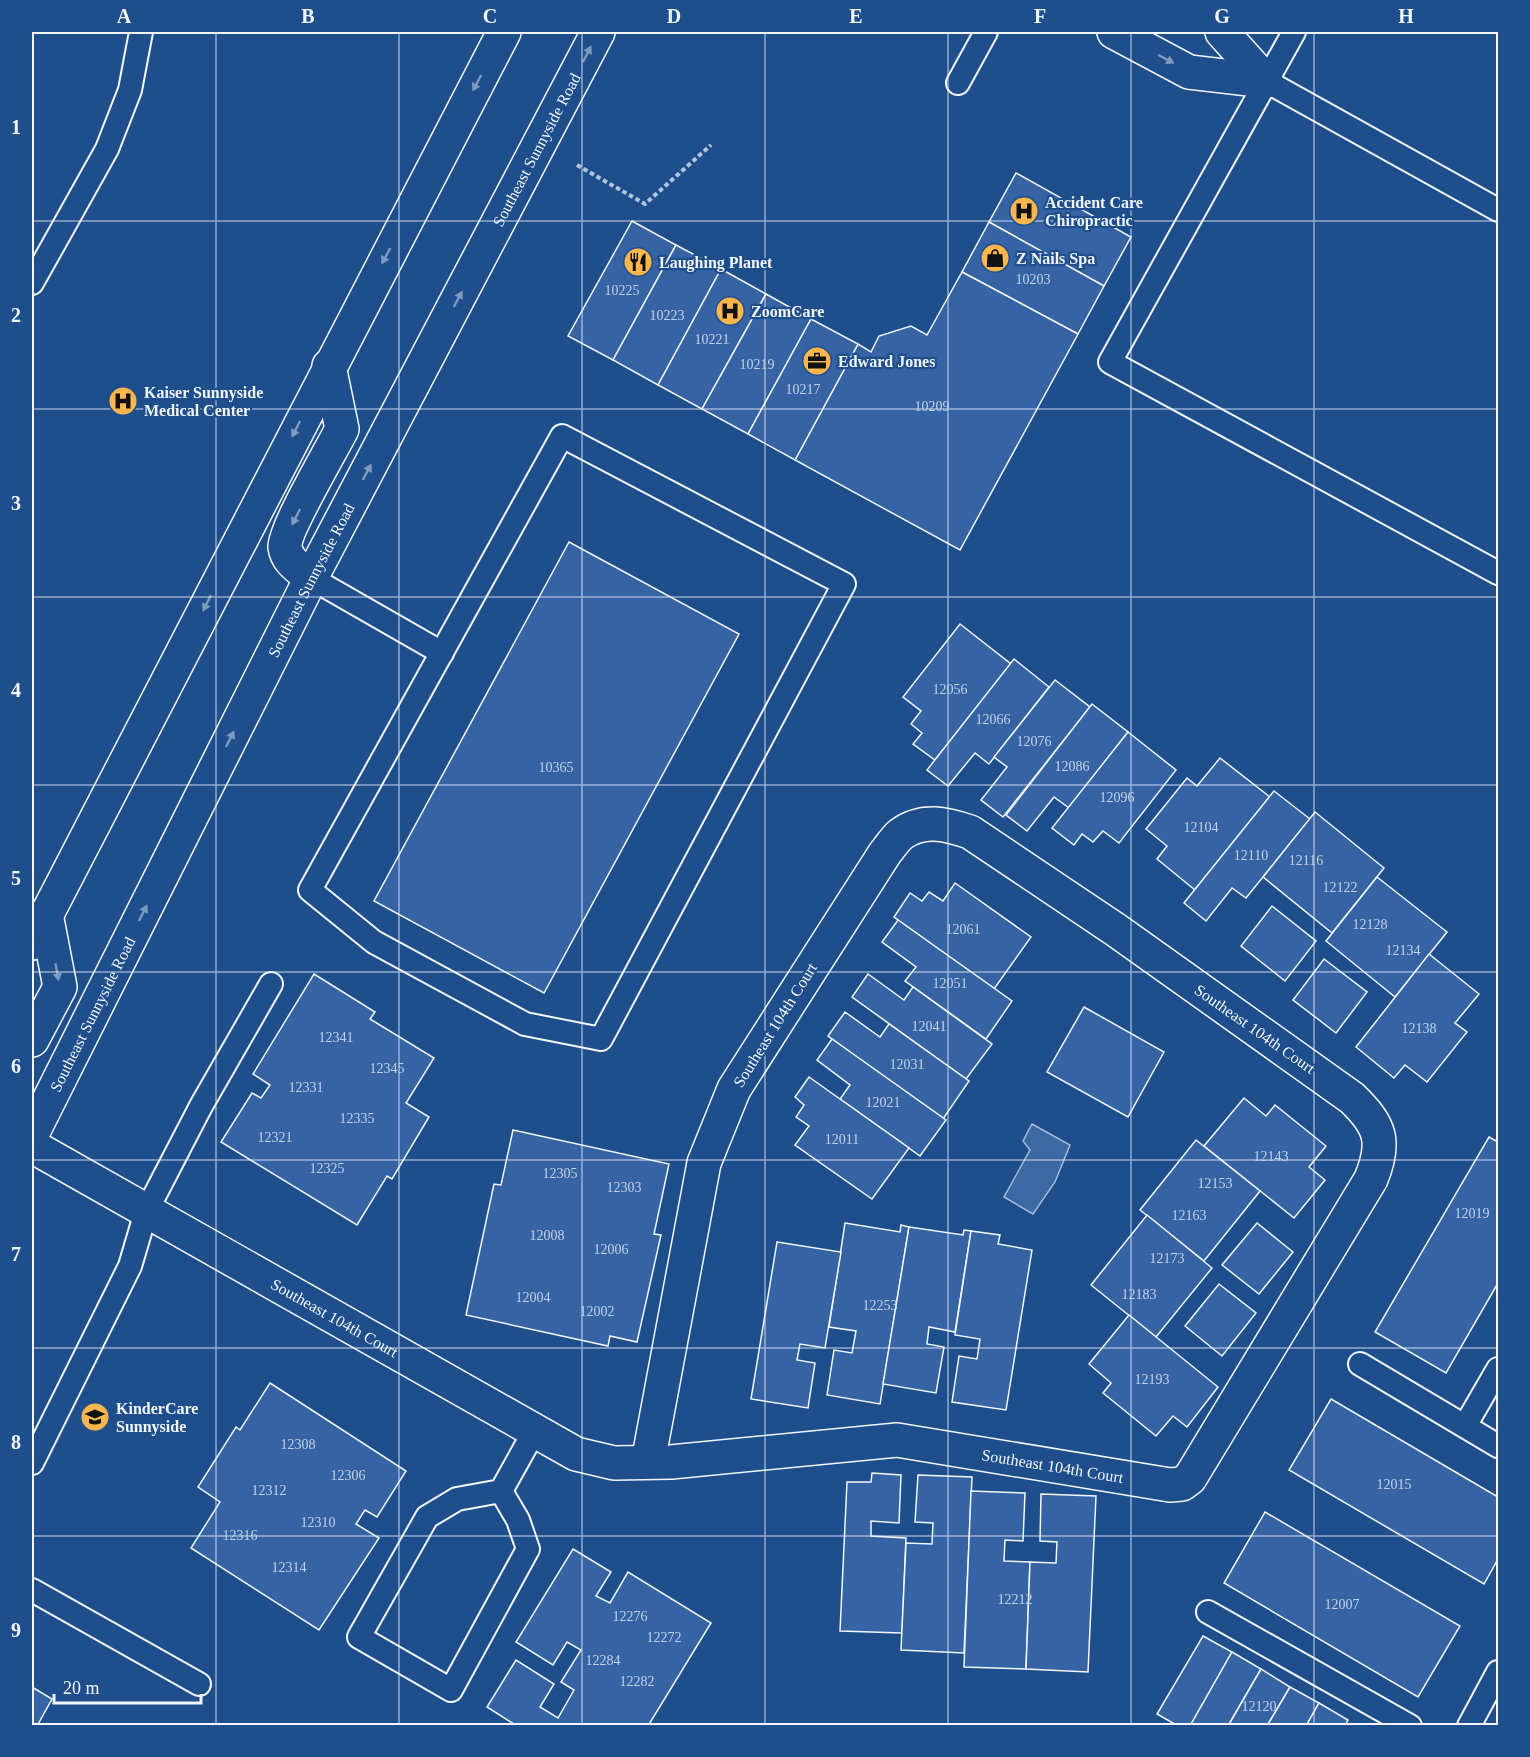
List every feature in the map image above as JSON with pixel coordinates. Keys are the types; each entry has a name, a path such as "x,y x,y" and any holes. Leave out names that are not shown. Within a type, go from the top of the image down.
{"street":[{"path":"32,944 329,366 504,32"},
{"name":"Southeast Sunnyside Road","path":"32,1134 311,578 598,32"},
{"path":"1114,32 1189,72 1266,81"},
{"path":"1222,32 1266,81"},
{"path":"311,578 290,560 285,545 291,524 342,429 329,366"},
{"name":"Southeast 104th Court","path":"32,1146 576,1454 614,1463 671,1462 897,1440 1170,1485 1182,1484 1190,1478 1371,1179 1379,1158 1379,1136 1368,1114 1352,1098 1116,930 970,832 947,824 922,823 900,834 885,853 734,1089 704,1163 648,1462"},
{"path":"32,1040 60,987 46,914"}],"lane":[{"path":"32,283 107,149 130,90 141,32"},
{"path":"958,83 986,32"},
{"path":"1294,32 1110,362 1498,573"},
{"path":"1266,81 1498,210"},
{"path":"562,436 844,584 602,1039 525,1024 374,942 310,890 442,653 562,436"},
{"path":"311,578 442,653"},
{"path":"32,1463 130,1266 146,1212 201,1106 271,984"},
{"path":"1360,1364 1498,1446"},
{"path":"1465,1426 1498,1369"},
{"path":"501,1491 535,1430"},
{"path":"501,1491 518,1520 528,1550 451,1690 359,1637 427,1517 457,1499 501,1491"},
{"path":"32,1590 199,1684"},
{"path":"1208,1612 1410,1725"},
{"path":"1469,1725 1498,1672"}],"path":[{"path":"539,143 645,204 711,145"}],"water":[{"path":"1032,1124 1070,1145 1055,1182 1033,1214 1004,1197 1030,1150 1023,1141"}],"building":[{"path":"1016,173 1131,237 1104,286 989,222"},
{"path":"632,221 676,245 613,360 568,336"},
{"path":"989,222 1104,286 1078,334 962,272"},
{"path":"676,245 721,269 658,385 613,360"},
{"path":"721,269 766,294 702,409 658,385"},
{"path":"962,272 1078,334 960,550 795,460 858,344 871,352 879,336 911,326 927,335"},
{"path":"766,294 811,319 748,434 702,409"},
{"path":"811,319 858,344 795,460 748,434"},
{"path":"569,542 739,634 544,993 374,901"},
{"path":"960,624 1011,664 935,760 913,744 922,733 911,724 921,711 903,697"},
{"path":"1014,659 1049,687 989,764 975,753 948,786 927,770"},
{"path":"1055,680 1090,707 1003,817 981,800 1007,767 994,757"},
{"path":"1092,704 1128,732 1069,808 1054,797 1027,831 1006,815"},
{"path":"1128,732 1176,770 1119,843 1103,831 1093,842 1082,834 1074,845 1052,828"},
{"path":"1220,758 1270,797 1195,890 1157,859 1167,846 1146,829 1187,778 1197,786"},
{"path":"1274,791 1310,819 1246,898 1232,888 1206,921 1184,903"},
{"path":"1315,812 1384,868 1332,933 1263,877"},
{"path":"1377,877 1447,932 1395,997 1326,941"},
{"path":"955,883 1031,937 994,989 894,917 910,893 922,901 929,892 943,901"},
{"path":"1272,906 1316,941 1285,981 1241,946"},
{"path":"898,920 1012,1001 986,1039 905,981 916,967 882,942"},
{"path":"1429,954 1479,994 1455,1023 1467,1032 1427,1082 1405,1065 1394,1078 1356,1047"},
{"path":"1324,959 1367,992 1336,1033 1293,1000"},
{"path":"314,974 375,1012 370,1019 434,1058 406,1103 429,1117 392,1179 387,1176 357,1225 221,1142 252,1093 261,1098 270,1085 253,1074"},
{"path":"868,974 904,1000 913,987 992,1044 966,1079 852,997"},
{"path":"1084,1007 1164,1052 1128,1117 1047,1072"},
{"path":"845,1012 880,1037 889,1024 969,1081 943,1119 828,1036"},
{"path":"832,1039 946,1120 920,1156 840,1099 850,1085 817,1060"},
{"path":"809,1077 909,1148 872,1199 795,1145 809,1126 796,1117 804,1105 795,1097"},
{"path":"1244,1098 1266,1116 1275,1105 1326,1146 1309,1167 1325,1180 1294,1218 1204,1146"},
{"path":"513,1130 669,1164 654,1234 661,1235 637,1342 610,1336 608,1346 466,1315 494,1184 501,1185"},
{"path":"1489,1137 1498,1142 1498,1283 1446,1373 1375,1332"},
{"path":"1196,1140 1260,1191 1204,1261 1140,1210"},
{"path":"1147,1215 1212,1268 1156,1337 1091,1285"},
{"path":"845,1223 900,1232 901,1225 909,1227 880,1404 827,1395 834,1350 852,1353 856,1331 829,1327"},
{"path":"1257,1223 1293,1252 1259,1294 1222,1265"},
{"path":"909,1227 963,1235 964,1230 971,1231 955,1332 929,1327 927,1344 944,1347 936,1393 883,1384"},
{"path":"971,1231 1000,1235 998,1244 1032,1250 1006,1410 952,1402 959,1356 977,1359 980,1339 955,1335"},
{"path":"777,1242 841,1252 825,1348 800,1344 797,1360 815,1363 808,1408 751,1399"},
{"path":"1219,1284 1256,1313 1222,1356 1185,1326"},
{"path":"1129,1315 1218,1387 1187,1427 1173,1416 1156,1436 1103,1393 1111,1383 1089,1364"},
{"path":"270,1383 406,1471 377,1517 365,1510 356,1524 379,1538 319,1630 191,1548 220,1502 198,1487 236,1427 240,1430"},
{"path":"1331,1399 1498,1497 1498,1559 1484,1584 1289,1470"},
{"path":"872,1473 901,1475 899,1523 871,1521 871,1536 906,1538 902,1633 840,1631 847,1482 871,1482"},
{"path":"918,1475 972,1477 964,1653 901,1650 906,1543 932,1544 933,1523 915,1522"},
{"path":"971,1491 1025,1493 1023,1541 1005,1540 1004,1561 1030,1562 1026,1669 964,1667"},
{"path":"1041,1494 1096,1496 1088,1672 1026,1669 1030,1562 1056,1563 1057,1542 1040,1541"},
{"path":"1265,1512 1460,1626 1418,1697 1224,1583"},
{"path":"573,1549 611,1572 596,1596 610,1603 628,1572 711,1623 648,1726 517,1726 487,1707 516,1660 554,1684 540,1707 558,1718 574,1690 561,1682 581,1650 567,1642 553,1665 516,1642"},
{"path":"1203,1636 1232,1652 1190,1726 1178,1726 1157,1714"},
{"path":"1232,1652 1261,1669 1228,1726 1190,1726"},
{"path":"1261,1669 1290,1687 1267,1726 1228,1726"},
{"path":"32,1687 52,1699 37,1726 32,1726"},
{"path":"1290,1687 1319,1703 1306,1726 1267,1726"},
{"path":"1319,1703 1348,1720 1345,1726 1306,1726"}],"place":[{"name":"Accident Care Chiropractic","path":"1024,211"},
{"name":"Z Nails Spa","path":"995,258"},
{"name":"Laughing Planet","path":"638,262"},
{"name":"ZoomCare","path":"730,311"},
{"name":"Edward Jones","path":"817,361"},
{"name":"Kaiser Sunnyside Medical Center","path":"123,401"},
{"name":"KinderCare Sunnyside","path":"95,1417"}]}
